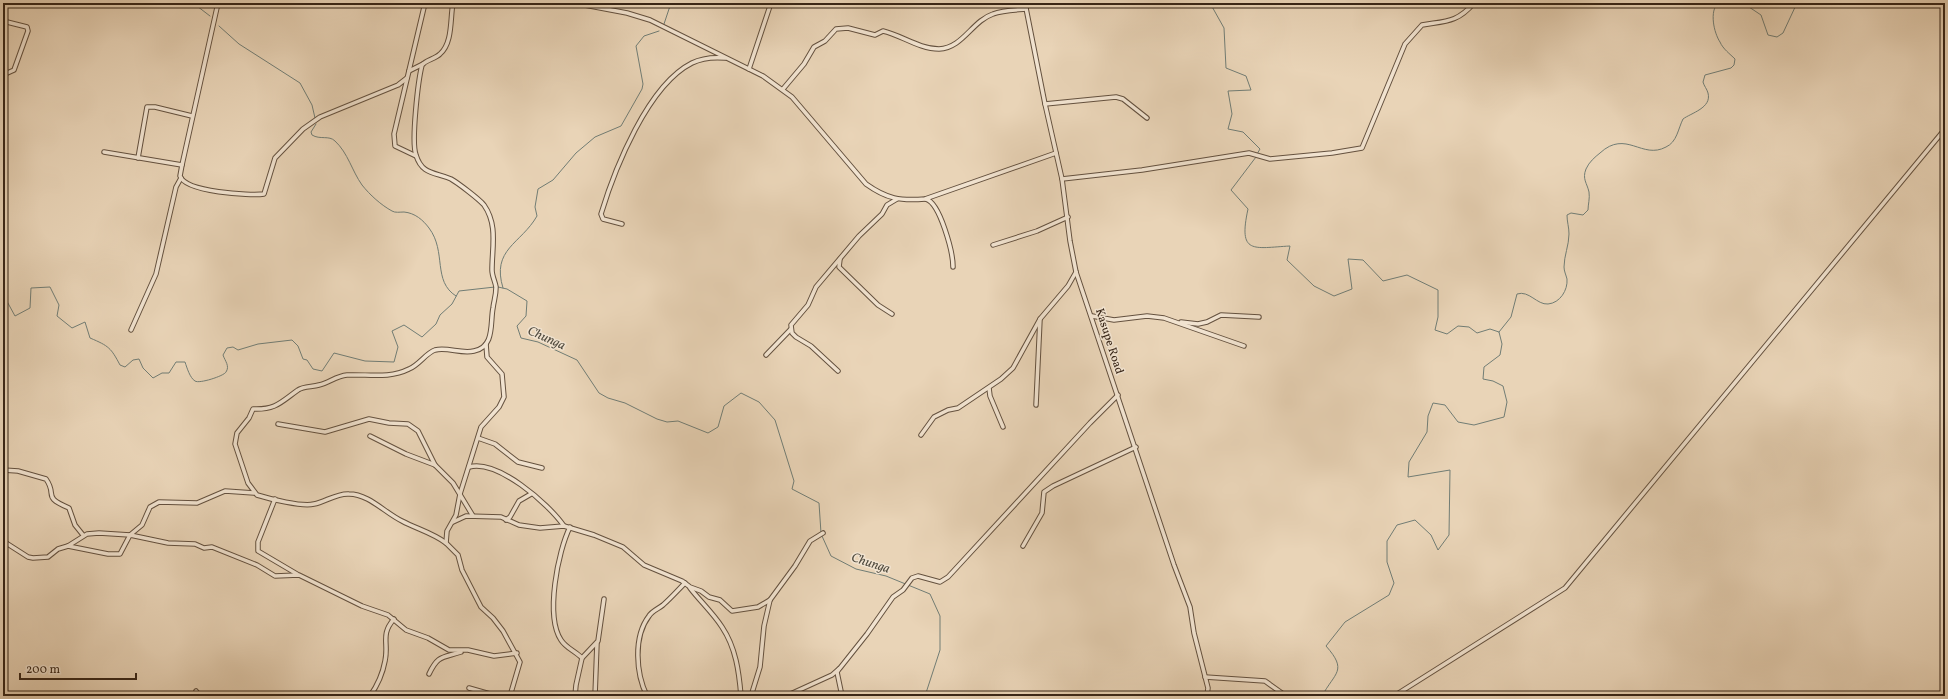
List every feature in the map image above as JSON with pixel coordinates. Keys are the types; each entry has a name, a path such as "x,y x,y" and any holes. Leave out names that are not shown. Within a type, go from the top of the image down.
{"street":[{"path":"131,330 156,274 176,187 181,178 182,165 192,116 218,3"},
{"path":"416,156 397,147 394,141 398,113 425,3"},
{"path":"409,71 440,54 444,49 450,32 453,3"},
{"path":"574,3 627,13 650,20 728,58 783,89 792,97 866,184 881,195 907,200 925,199 1056,153"},
{"path":"749,69 771,3"},
{"name":"Kasupe Road","path":"1025,3 1045,104 1062,179 1070,241 1076,272 1136,447 1174,565 1190,607 1194,633 1205,677 1207,696"},
{"path":"1062,179 1142,170 1249,153 1270,159 1332,154 1362,148 1407,40 1422,25 1450,22 1474,3"},
{"path":"783,89 804,64 814,47 826,41 836,29 848,28 875,35 882,31 923,45 941,48 952,45 965,37 980,21 992,14 1026,9"},
{"path":"3,21 27,27 28,32 14,70 3,75"},
{"path":"622,224 603,219 602,214 616,169 654,98 676,75 692,63 714,57 728,58"},
{"path":"423,64 419,78 416,111 414,144 416,156 421,166 427,172 452,180 482,204 490,216 494,234 492,271 496,286 496,299 492,308 493,320 490,335 486,344 487,357 502,374 504,397 498,407 481,427 460,494 456,515 447,531 446,542"},
{"path":"181,178 184,182 200,188 226,192 264,194 273,162 277,155 303,128 320,118 398,85 407,78"},
{"path":"1045,104 1116,97 1123,99 1147,118"},
{"path":"138,158 147,108 155,107 192,116"},
{"path":"1394,696 1565,588 1945,129"},
{"path":"104,152 182,165"},
{"path":"766,355 791,329 791,325 808,305 816,287 840,258 882,214 887,205 898,199"},
{"path":"925,199 933,202 937,208 950,246 953,267"},
{"path":"992,245 1037,231 1068,217"},
{"path":"840,258 838,267 878,305 892,314"},
{"path":"921,435 934,417 948,410 958,408 989,388 1013,368 1040,319 1068,286 1076,272"},
{"path":"1176,322 1198,324 1207,322 1221,315 1259,317"},
{"path":"1092,316 1114,320 1153,316 1176,322 1244,346"},
{"path":"1036,405 1040,319"},
{"path":"791,329 796,337 811,346 838,371"},
{"path":"254,493 235,444 237,433 249,418 253,409 269,409 286,400 299,389 318,385 337,377 390,376 417,365 429,353 437,350 463,353 476,351 486,344"},
{"path":"989,388 990,396 1003,427"},
{"path":"786,696 832,675 840,668 867,634 893,597 903,590 912,578 918,576 940,582 948,578 1090,423 1118,395"},
{"path":"278,424 325,432 369,419 389,423 408,424 418,431 435,465 450,479 473,516"},
{"path":"370,436 406,454 435,465"},
{"path":"478,438 495,444 524,464 542,468"},
{"path":"1023,546 1042,513 1044,492 1053,486 1136,447"},
{"path":"468,467 481,465 497,470 547,506 564,526"},
{"path":"3,470 18,471 46,479 53,500 69,508 75,525 83,535"},
{"path":"68,546 108,554 120,554 123,552 126,541 130,535 142,524 150,507 159,502 197,503 225,491 254,493 257,496 313,504 345,494 354,494 376,504 401,521 430,533 446,542 458,555 462,570 481,607 493,618 503,631 520,662 510,696"},
{"path":"506,520 510,517 519,501 531,494"},
{"path":"275,499 258,542 258,551 297,575 347,600 388,615 406,630 428,638 449,650 468,650 494,656 516,653"},
{"path":"453,522 466,516 502,517 519,525 534,528 570,527 615,543 631,552 644,565 685,583 690,587 722,627 729,640 737,661 741,696"},
{"path":"570,527 564,538 562,553 558,561 554,587 555,623 561,640 582,658"},
{"path":"3,541 28,557 33,558 48,557 58,549 68,546 83,535 99,533 130,535 168,543 195,544 204,548 212,547 257,565 275,576 297,575"},
{"path":"751,696 760,667 764,626 770,600 795,566 810,541 823,533"},
{"path":"647,696 640,676 639,663 642,626 649,615 663,605 685,583"},
{"path":"690,587 720,600 732,611 758,607 770,600"},
{"path":"595,696 597,643 604,599"},
{"path":"370,696 386,660 385,638 387,628 394,619"},
{"path":"575,696 582,658 597,643"},
{"path":"429,674 437,659 443,656 468,650"},
{"path":"840,668 838,672 842,696"},
{"path":"1205,677 1266,681 1286,696"},
{"path":"470,688 497,696"},
{"path":"196,691 200,696"}],"waterway":[{"path":"193,3 210,16"},
{"path":"664,24 671,3"},
{"path":"1210,3 1224,28 1226,68 1246,76 1251,90 1228,91 1232,114 1228,129 1243,132 1260,149 1257,154"},
{"path":"1499,332 1511,317 1517,294 1525,294 1544,304 1548,304 1560,299 1565,291 1567,279 1564,270 1564,263 1569,234 1567,215 1571,213 1583,215 1588,210 1589,194 1584,176 1590,162 1609,146 1618,144 1626,144 1649,150 1657,150 1670,145 1675,139 1683,119 1707,103 1708,93 1703,82 1705,75 1731,68 1734,65 1735,59 1721,45 1714,28 1713,16 1715,7 1718,3"},
{"path":"1743,3 1761,15 1768,35 1777,37 1783,33 1797,3"},
{"path":"219,26 239,44 300,83 312,105 315,118"},
{"path":"503,288 500,275 504,255 537,216 535,207 538,189 553,180 576,153 595,137 621,126 642,89 643,84 636,46 644,36 659,31"},
{"path":"316,124 311,132 312,135 330,138 335,141 347,157 362,185 376,200 393,212 404,212 415,215 427,225 434,237 437,247 444,282 449,290 456,296"},
{"path":"1256,157 1231,190 1248,209 1245,234 1247,241 1251,246 1266,248 1290,246 1287,260 1314,286 1334,296 1352,289 1348,259 1363,260 1383,281 1407,275 1438,290 1438,317 1435,330 1447,334 1458,326 1469,327 1477,333 1490,329 1499,332 1502,344 1500,355 1484,367 1483,379 1493,381 1503,386 1507,402 1504,417 1474,425 1458,422 1445,405 1433,403 1428,416 1427,432 1409,462 1408,477 1450,470 1449,535 1438,550 1431,535 1415,520 1397,525 1387,541 1387,562 1394,583 1389,595 1345,622 1326,646 1333,654 1338,666 1335,676 1322,696"},
{"name":"Chunga","path":"3,294 15,316 30,308 31,288 50,287 59,305 57,316 72,328 85,322 90,338 109,348 120,365 125,367 133,360 139,359 143,368 153,378 162,373 169,373 176,362 185,362 189,373 197,382 221,376 226,372 227,366 223,355 227,348 233,347 238,350 258,344 292,340 298,346 303,359 307,360 313,369 322,371 334,353 365,361 394,362 398,347 392,331 404,325 422,337 436,324 440,315 452,304 459,291 495,287"},
{"name":"Chunga","path":"498,287 507,289 527,301 526,316 517,326 521,338 538,342 577,360 599,393 608,398 625,403 657,419 667,422 678,421 708,433 718,427 724,406 741,393 759,402 775,420 794,481 792,489 819,503 821,533"},
{"name":"Chunga","path":"822,536 831,556 856,569 886,576 930,594 940,616 940,650 925,696"}]}
